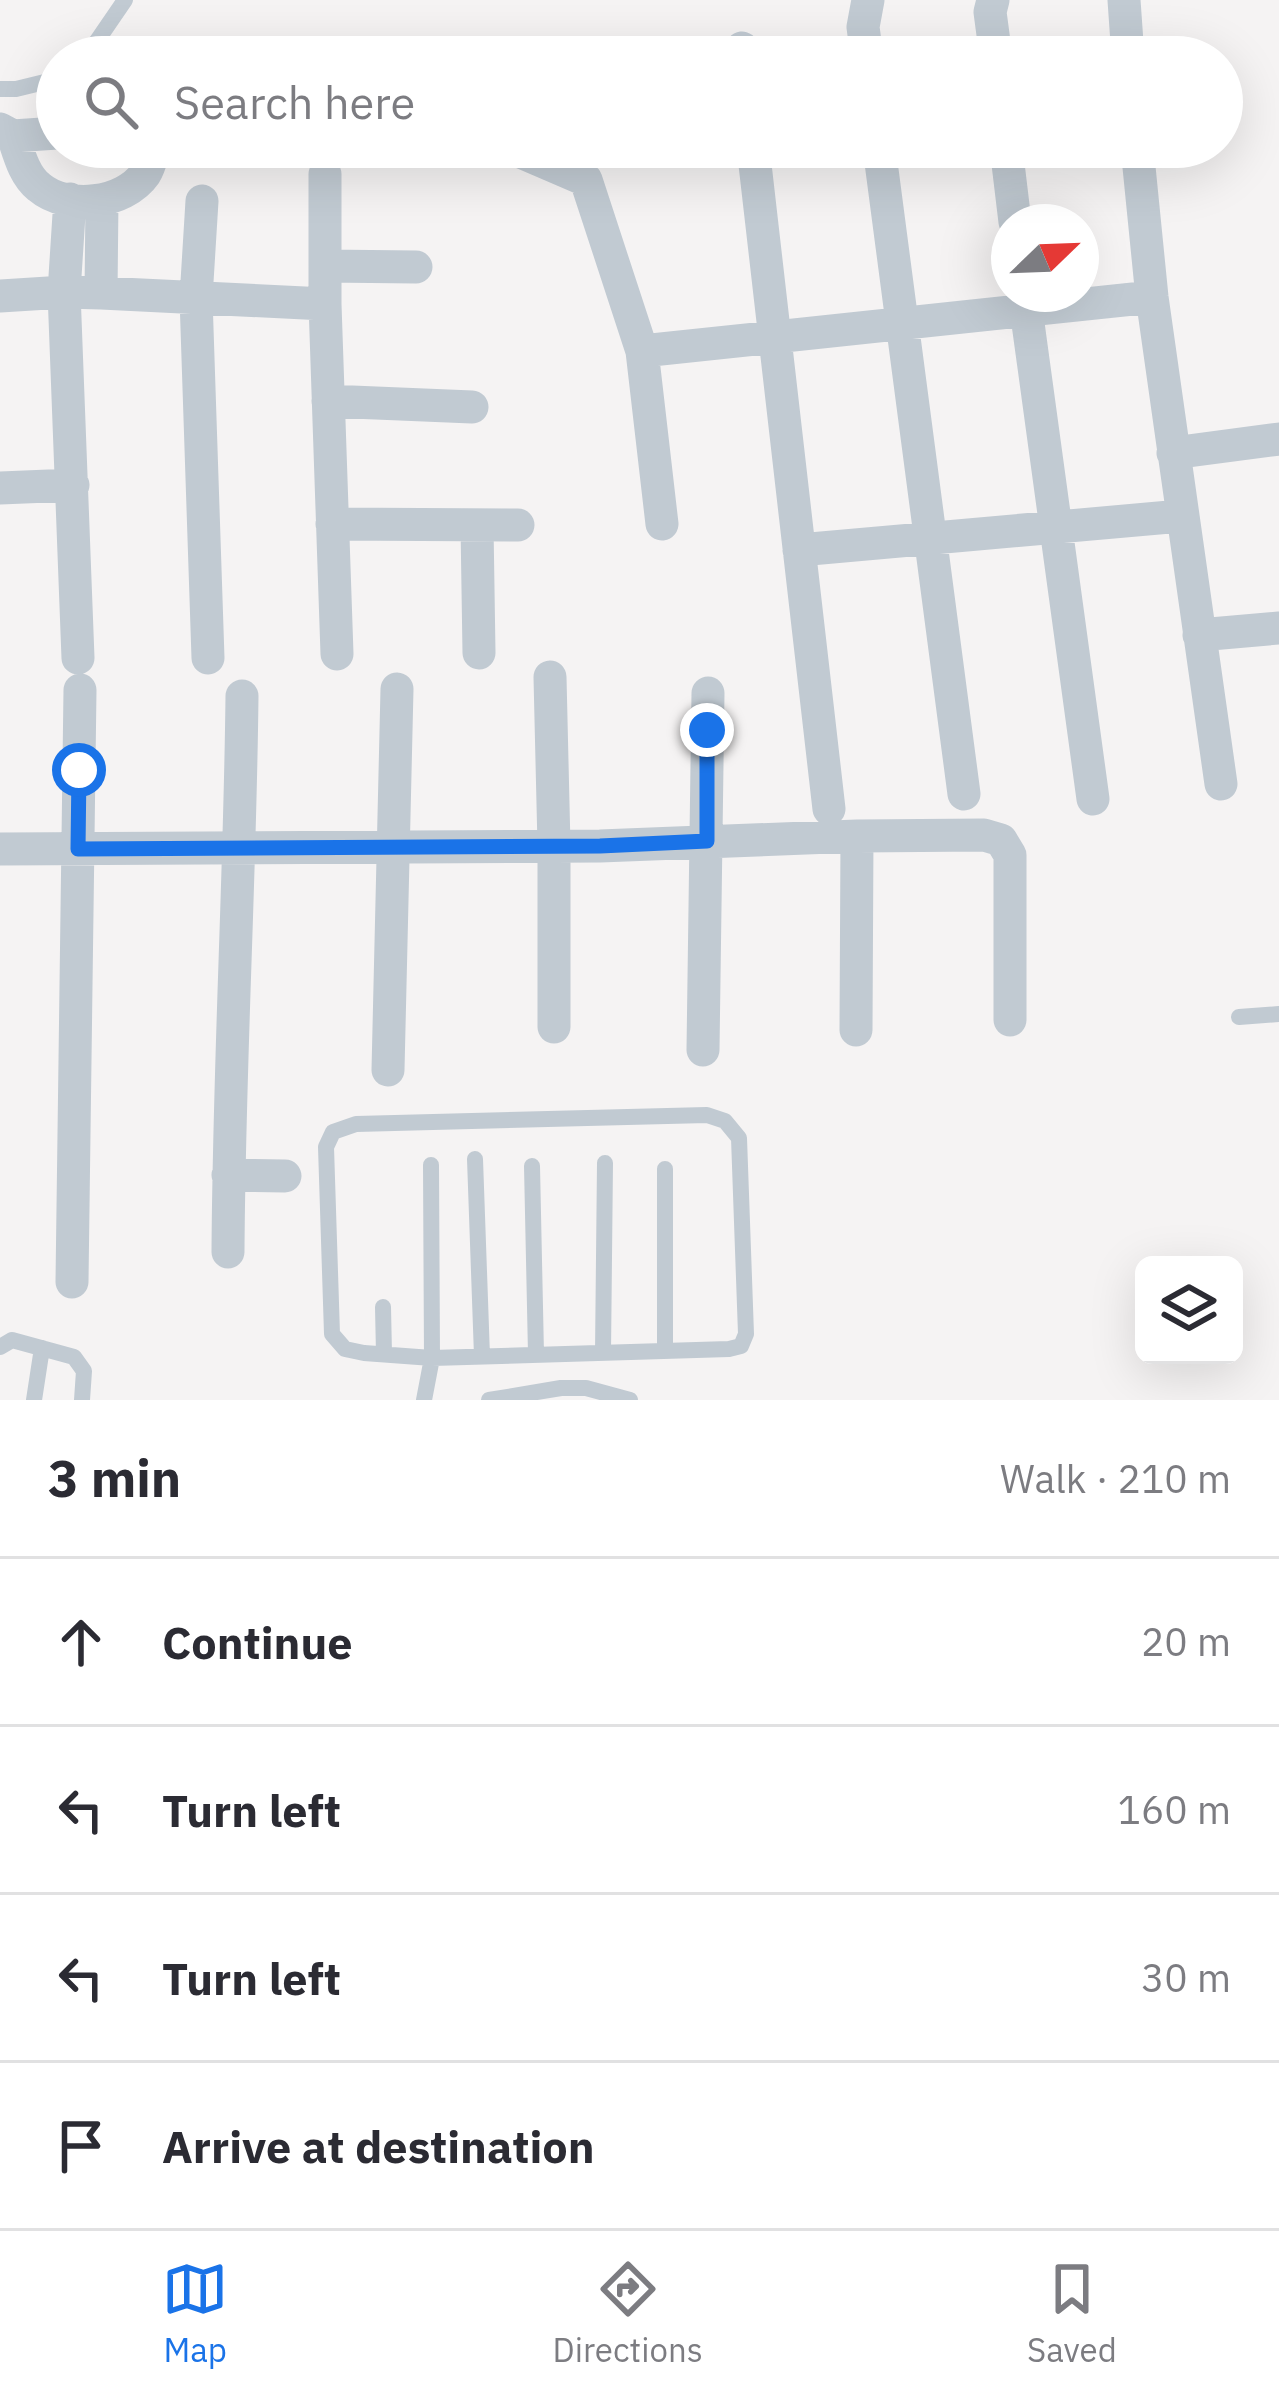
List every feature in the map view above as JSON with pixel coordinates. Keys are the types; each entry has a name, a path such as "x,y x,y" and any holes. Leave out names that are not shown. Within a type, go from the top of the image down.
{"street":[{"path":"864,36 868,0"},
{"path":"993,0 993,36"},
{"path":"1124,0 1127,36"},
{"path":"6,133 40,188 61,199 86,200 132,187 147,168"},
{"path":"558,168 586,180 642,351 662,524"},
{"path":"755,168 829,809"},
{"path":"882,168 964,794"},
{"path":"1009,168 1013,204"},
{"path":"1139,168 1172,453 1221,784"},
{"path":"325,174 337,654"},
{"path":"72,1282 79,674 64,292 86,200"},
{"path":"86,200 101,293"},
{"path":"202,201 196,298 208,658"},
{"path":"325,266 416,267"},
{"path":"0,296 64,292 325,304"},
{"path":"1099,299 1152,297"},
{"path":"642,351 902,323 991,308"},
{"path":"1025,312 1093,799"},
{"path":"328,401 472,407"},
{"path":"1172,453 1279,439"},
{"path":"0,488 73,485"},
{"path":"799,550 1181,516"},
{"path":"332,524 518,525"},
{"path":"477,525 479,652"},
{"path":"1199,635 1279,628"},
{"path":"550,677 554,1027"},
{"path":"388,1070 398,689"},
{"path":"703,1050 708,694"},
{"path":"228,1252 242,695"},
{"path":"0,849 554,846 984,835 1001,840 1010,854 1010,1020"},
{"path":"856,1030 857,836"},
{"path":"228,1175 285,1177"}],"lane":[{"path":"100,36 125,0"},
{"path":"0,89 36,84"},
{"path":"1239,1018 1279,1014"},
{"path":"707,1115 725,1121 739,1138 746,1334 741,1346 536,1354 432,1358 384,1354 345,1348 332,1334 326,1147 333,1132 356,1124 707,1115"},
{"path":"475,1159 482,1356"},
{"path":"603,1353 604,1163"},
{"path":"424,1400 432,1358 431,1165"},
{"path":"532,1166 536,1354"},
{"path":"665,1169 665,1351"},
{"path":"382,1307 384,1354"},
{"path":"0,1347 12,1340 74,1357 84,1371 82,1400"},
{"path":"34,1400 42,1348"},
{"path":"489,1400 586,1388 630,1400"}],"route":[{"path":"79,770 78,849 600,846 707,841 707,730"}]}
